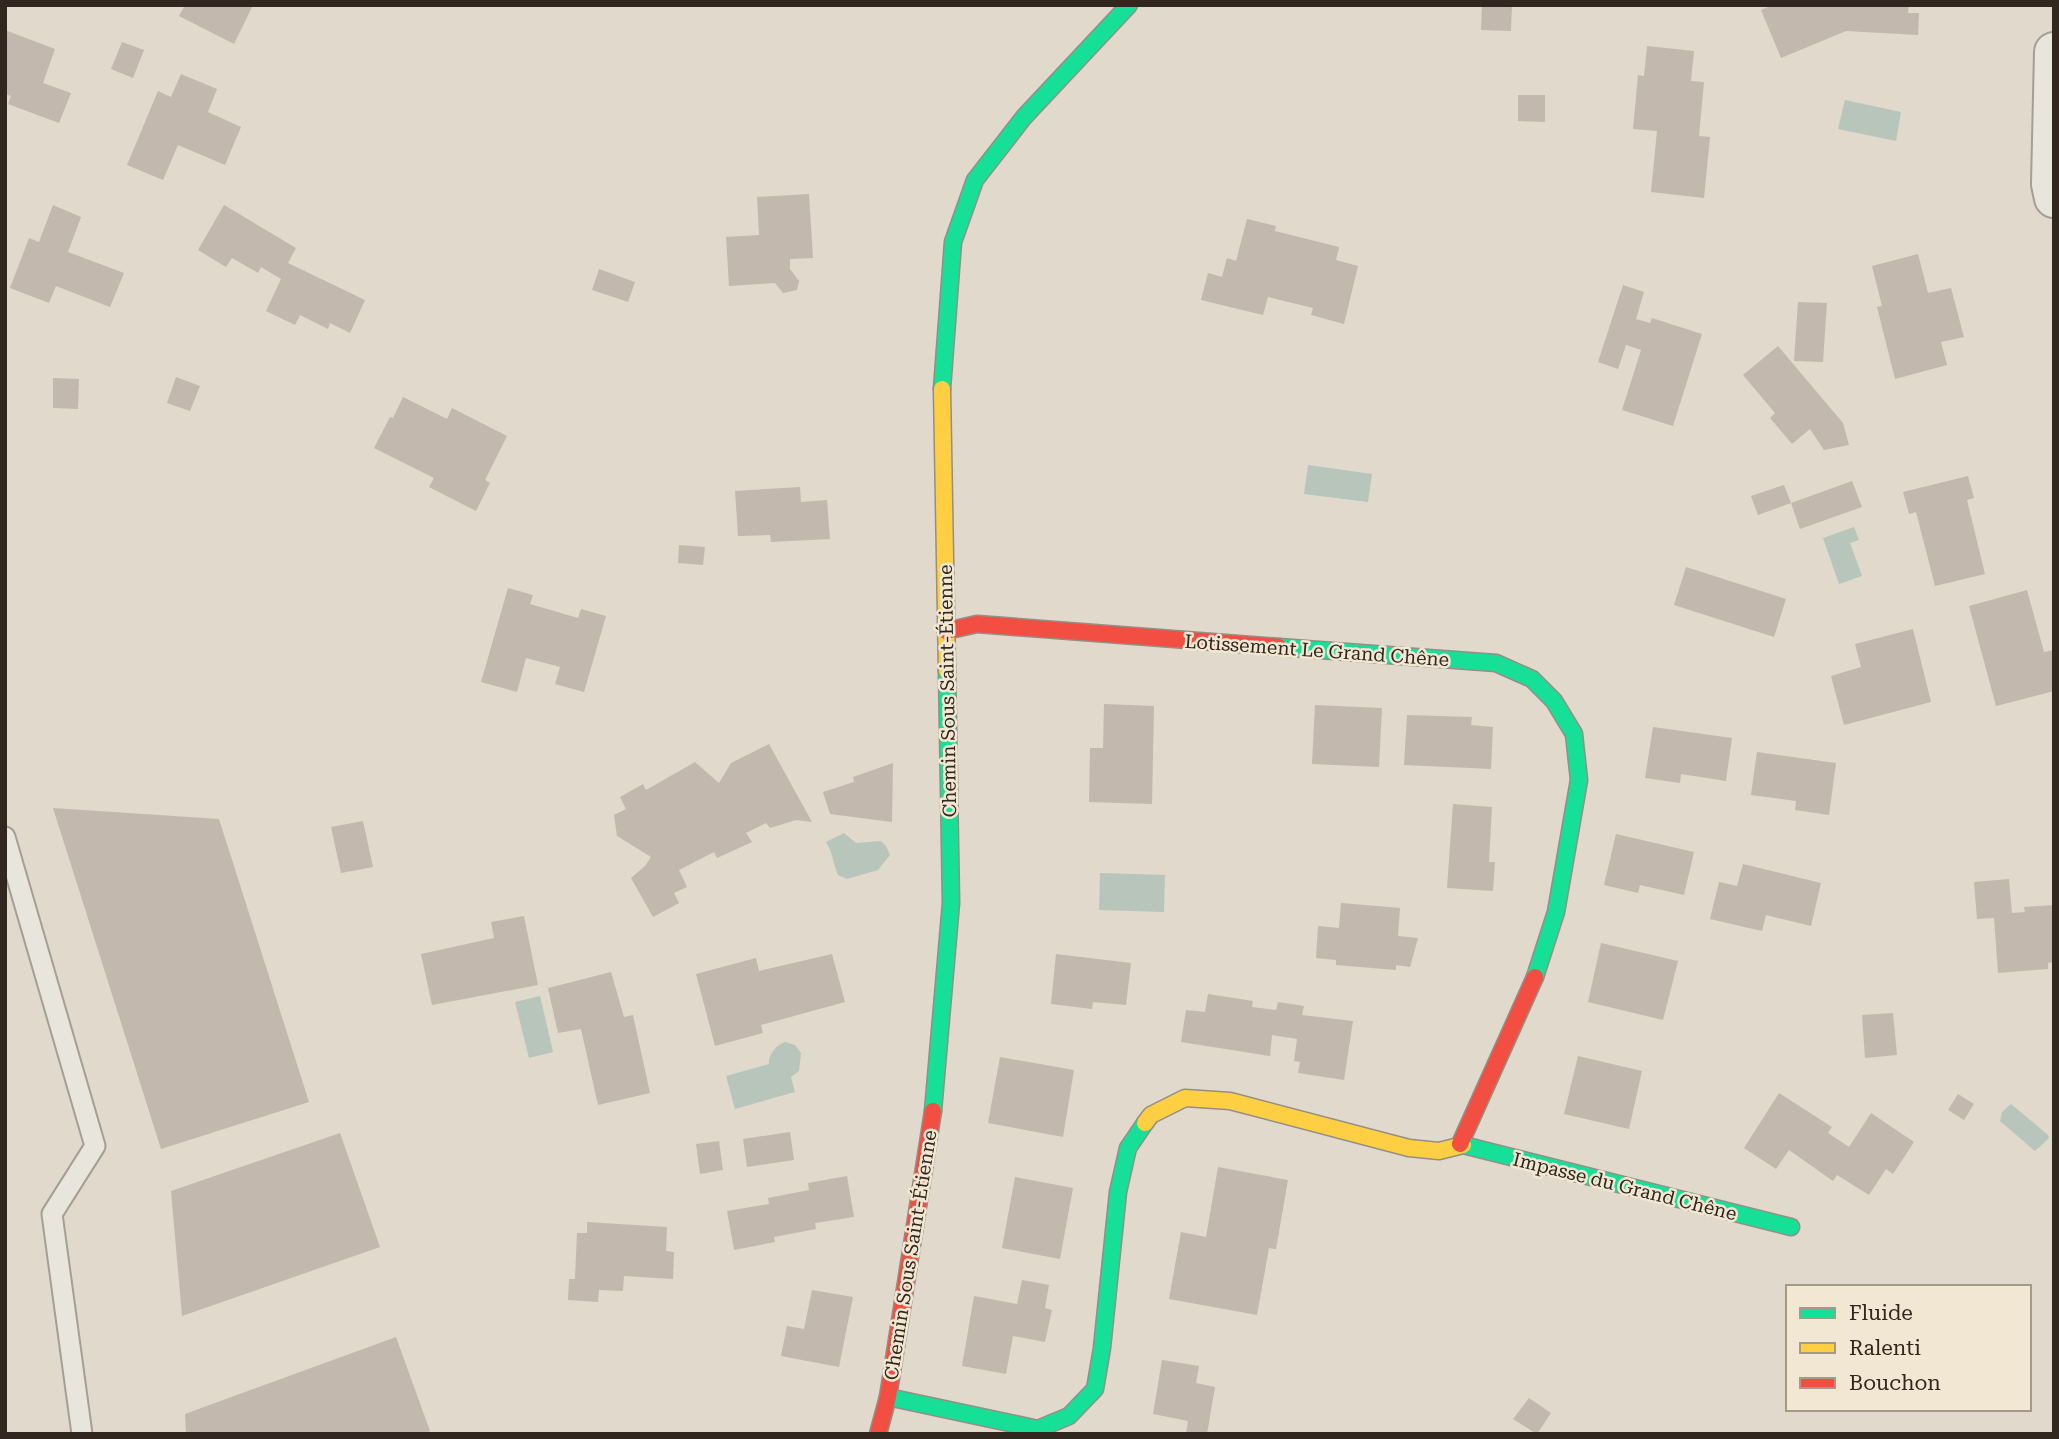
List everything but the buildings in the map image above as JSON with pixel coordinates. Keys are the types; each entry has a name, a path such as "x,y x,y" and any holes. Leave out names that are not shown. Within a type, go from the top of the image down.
{"street":[{"name":"Chemin Sous Saint-Étienne","path":"878,1434 888,1397 935,1099 951,903 942,375 953,242 975,180 1024,117 1129,5"},
{"path":"2054,52 2051,184 2054,198"},
{"name":"Lotissement Le Grand Chêne","path":"946,631 977,624 1496,663 1532,679 1555,701 1574,734 1579,780 1556,912 1535,976 1460,1144"},
{"name":"Impasse du Grand Chêne","path":"888,1397 1038,1429 1069,1416 1095,1388 1102,1348 1118,1192 1128,1148 1151,1115 1185,1098 1230,1101 1409,1148 1439,1151 1460,1144 1791,1227"}],"lane":[{"path":"5,837 95,1146 52,1213 82,1434"}],"shaded area":[{"path":"1845,100 1901,112 1896,141 1838,129"},
{"path":"1308,465 1372,474 1368,502 1304,494"},
{"path":"1854,527 1859,540 1850,543 1862,576 1839,584 1823,538"},
{"path":"844,833 856,843 881,841 890,855 878,870 847,879 838,875 826,842"},
{"path":"1100,873 1165,875 1164,912 1099,910"},
{"path":"540,996 553,1052 529,1058 515,1002"},
{"path":"785,1042 795,1045 801,1053 799,1071 791,1077 795,1092 735,1109 726,1076 769,1064 773,1051"},
{"path":"2011,1104 2048,1135 2049,1138 2035,1151 2000,1121 2002,1112"}],"traffic: fast":[{"path":"942,389 953,242 975,180 1024,117 1129,5"},
{"path":"1279,647 1496,663 1532,679 1554,701 1574,734 1579,780 1556,912 1535,977"},
{"path":"933,1111 951,903 947,671"},
{"path":"888,1397 1038,1429 1069,1416 1095,1389 1102,1348 1118,1192 1128,1148 1145,1123"},
{"path":"1463,1145 1791,1227"}],"traffic: slow":[{"path":"942,389 947,671"},
{"path":"1145,1123 1151,1115 1185,1098 1230,1101 1409,1148 1439,1151 1463,1145"}],"traffic: jam":[{"path":"946,631 977,624 1279,647"},
{"path":"1460,1144 1535,977"},
{"path":"878,1434 888,1397 933,1111"}]}
